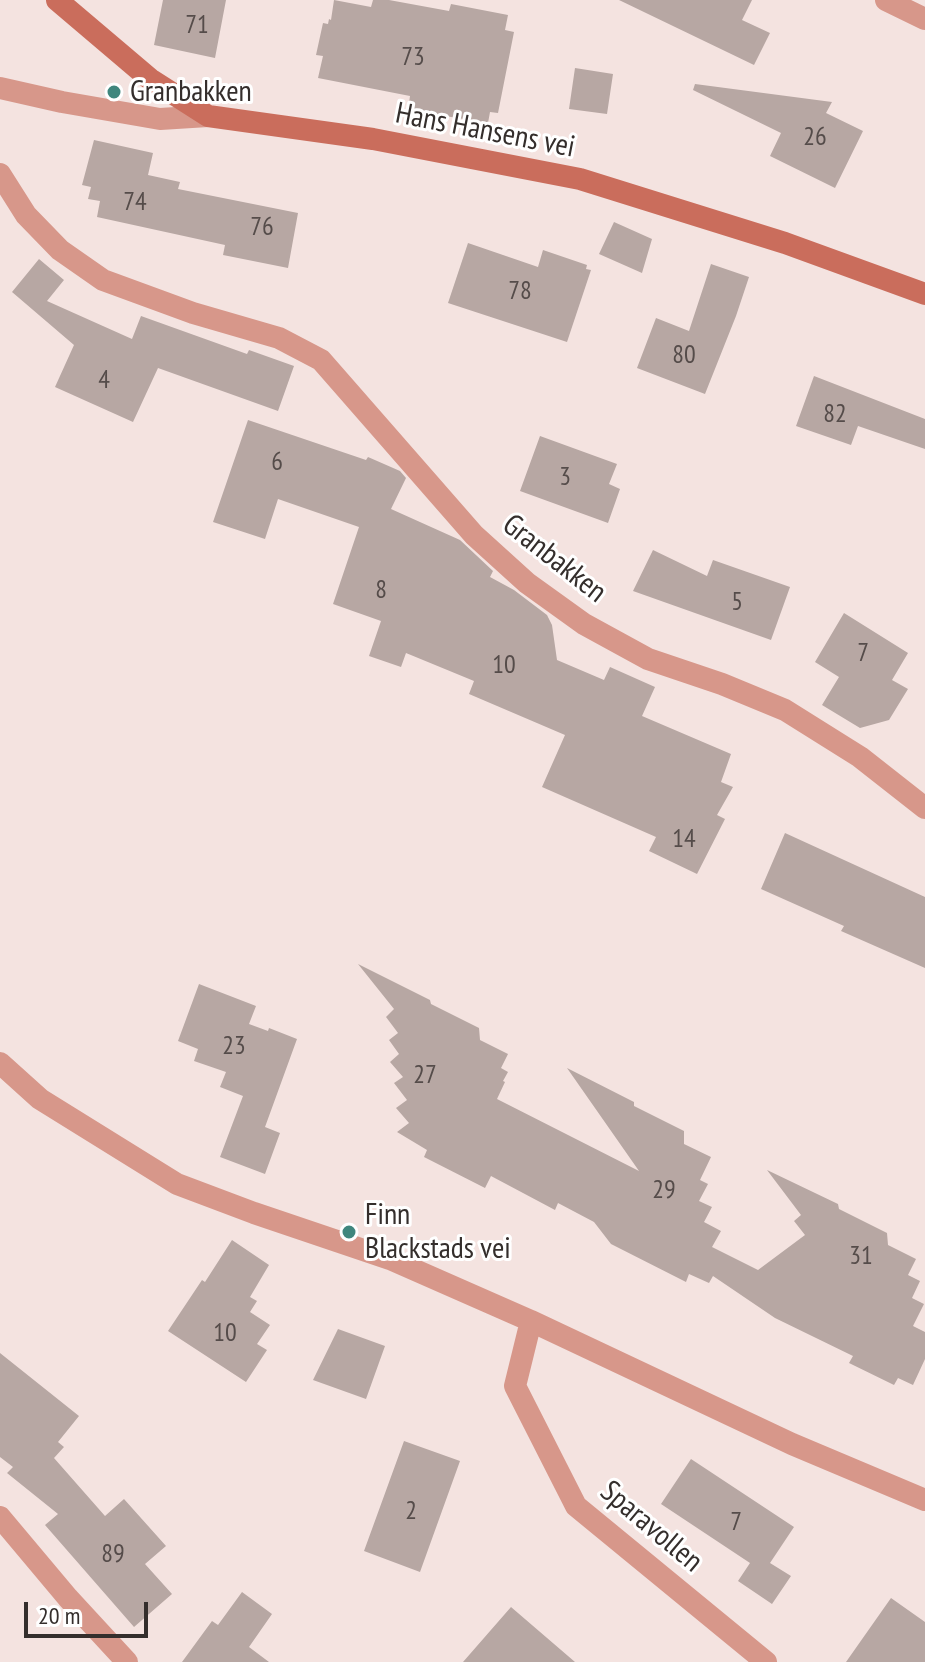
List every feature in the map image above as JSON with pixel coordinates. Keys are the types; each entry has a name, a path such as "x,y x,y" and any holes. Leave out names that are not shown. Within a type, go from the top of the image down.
{"main road":[{"name":"Hans Hansens vei","path":"57,0 150,79 208,116 373,139 580,179 785,243 925,294"}],"street":[{"path":"886,0 925,19"},
{"path":"0,88 160,119 208,116"},
{"name":"Granbakken","path":"0,174 26,215 60,250 103,280 193,313 279,338 321,360 474,535 527,583 584,624 648,659 785,710 860,757 925,808"},
{"path":"0,1063 40,1099 177,1184 390,1259 531,1321 792,1444 925,1500"},
{"name":"Sparavollen","path":"531,1321 515,1386 576,1506 766,1662"},
{"path":"0,1517 127,1662"}],"building":[{"path":"163,0 226,0 215,58 154,45"},
{"path":"334,0 371,7 373,0 389,0 449,11 451,4 508,15 505,30 514,32 498,113 490,112 488,123 408,110 410,96 318,78 323,56 316,55 323,23 328,24 331,20"},
{"path":"619,0 752,0 742,20 770,33 754,65"},
{"path":"575,68 613,74 607,114 569,109"},
{"path":"695,84 832,102 826,113 863,131 835,188 770,156 781,133 693,90"},
{"path":"94,140 153,153 148,175 180,182 178,189 298,213 288,268 223,255 225,245 97,217 100,201 88,199 91,187 82,185"},
{"path":"614,222 652,239 642,273 599,254"},
{"path":"468,243 538,267 543,250 587,265 586,269 591,270 567,342 448,303"},
{"path":"39,259 64,280 47,301 132,339 141,316 247,354 249,350 294,366 278,411 158,368 133,422 55,387 74,345 12,292"},
{"path":"711,264 749,277 705,394 637,368 656,318 689,331"},
{"path":"814,376 925,419 925,449 858,426 851,445 796,426"},
{"path":"248,420 366,460 368,457 400,471 406,478 391,509 460,540 493,571 490,577 514,590 547,615 552,625 557,660 604,680 610,667 655,687 642,716 731,754 721,782 733,787 717,815 725,819 697,874 649,851 656,837 542,787 565,735 469,694 474,681 406,653 401,667 369,656 381,621 333,604 359,527 278,499 265,539 213,522"},
{"path":"540,436 617,464 609,484 620,489 608,523 520,491"},
{"path":"653,550 707,576 713,560 790,587 771,640 633,591"},
{"path":"844,613 908,653 892,680 908,689 889,720 860,728 822,705 839,677 815,662"},
{"path":"785,833 925,897 925,968 841,931 844,926 761,889"},
{"path":"358,964 479,1028 480,1040 508,1054 501,1068 508,1072 497,1099 639,1171 567,1068 684,1131 684,1144 711,1157 700,1180 708,1184 699,1201 712,1207 704,1222 721,1231 712,1247 758,1270 805,1235 794,1221 801,1215 767,1170 838,1204 839,1209 887,1233 888,1245 916,1259 908,1275 920,1281 912,1298 924,1304 913,1326 925,1332 925,1359 913,1385 898,1378 894,1385 849,1363 853,1356 775,1318 713,1276 709,1283 689,1274 686,1282 611,1244 594,1222 558,1203 555,1210 491,1176 485,1188 424,1157 427,1150 397,1132 409,1123 396,1108 407,1100 394,1083 403,1077 390,1062 399,1054 389,1040 398,1033 386,1017 394,1009"},
{"path":"199,984 256,1006 249,1024 297,1039 265,1127 280,1133 265,1174 220,1157 243,1096 220,1087 226,1072 194,1061 198,1049 178,1041"},
{"path":"232,1240 269,1265 250,1297 257,1301 250,1312 270,1325 257,1344 267,1350 246,1382 168,1331"},
{"path":"338,1329 385,1346 366,1399 313,1380"},
{"path":"0,1353 79,1416 58,1442 64,1447 54,1458 105,1516 124,1499 166,1546 145,1564 172,1594 134,1627 45,1525 58,1514 7,1473 13,1467 0,1457"},
{"path":"404,1441 460,1461 420,1572 364,1551"},
{"path":"691,1459 794,1527 770,1563 791,1576 772,1604 738,1581 750,1563 661,1504"},
{"path":"242,1592 272,1614 249,1647 269,1662 182,1662 212,1621 218,1625"},
{"path":"891,1598 925,1622 925,1662 846,1662"},
{"path":"511,1607 575,1662 463,1662"}],"place":[{"name":"Granbakken","path":"114,92"},
{"name":"Finn Blackstads vei","path":"349,1232"}]}
